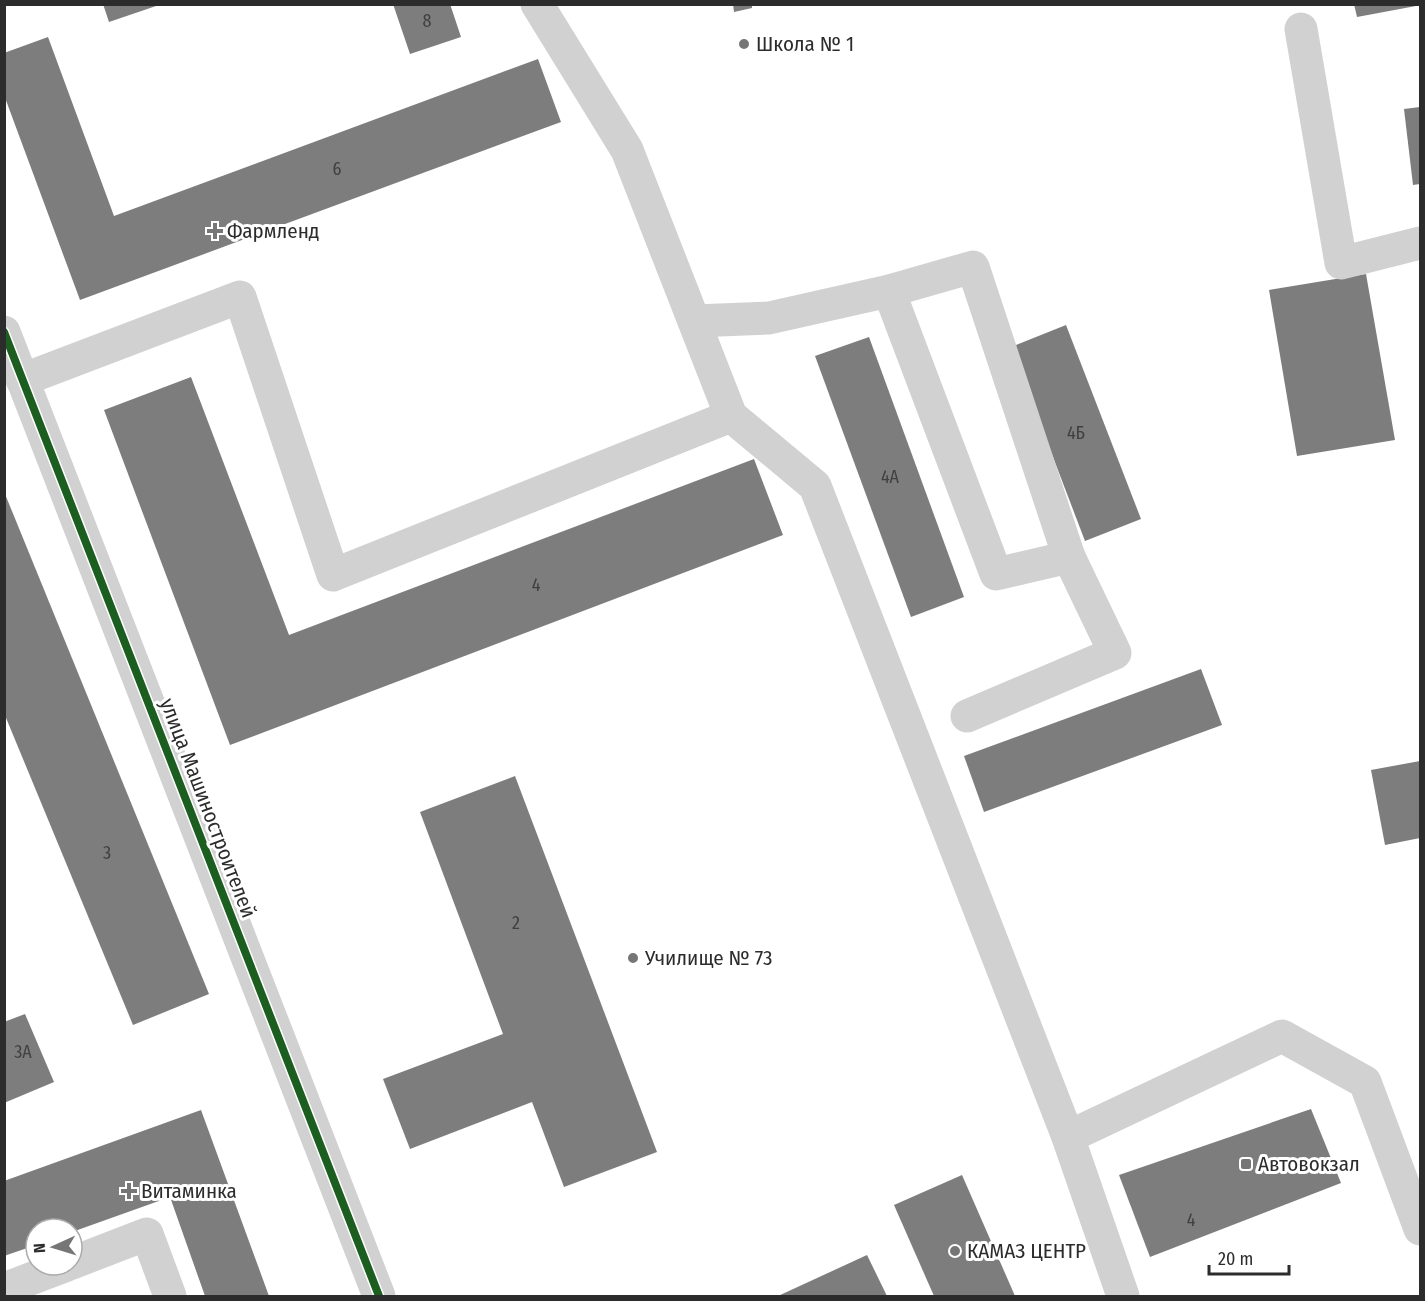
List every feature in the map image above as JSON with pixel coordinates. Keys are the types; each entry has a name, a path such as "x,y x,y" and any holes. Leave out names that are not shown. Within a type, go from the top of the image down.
{"street":[{"path":"537,4 627,150 731,416 815,486 1068,1137 1123,1296"},
{"path":"1301,29 1341,263 1420,243"},
{"path":"694,321 769,318 889,291 974,267 1069,557 1115,653 967,716"},
{"path":"889,291 996,574 1069,557"},
{"path":"22,380 240,297 333,576 731,416"},
{"name":"улица Машиностроителей","path":"4,332 379,1296"},
{"path":"1068,1137 1282,1036 1365,1082 1420,1229"},
{"path":"84,1258 147,1234 170,1296"},
{"path":"4,1289 36,1277"}],"building":[{"path":"103,4 159,4 159,5 109,22"},
{"path":"393,4 450,4 461,37 410,54"},
{"path":"733,4 752,4 752,8 734,12"},
{"path":"1354,4 1416,4 1416,6 1357,17"},
{"path":"48,37 114,216 538,59 561,122 80,300 4,95 4,53"},
{"path":"1420,107 1420,184 1413,185 1404,109"},
{"path":"1366,274 1395,440 1297,456 1269,290"},
{"path":"1066,325 1141,519 1085,541 1011,347"},
{"path":"869,337 964,597 911,617 815,356"},
{"path":"191,377 289,635 754,459 783,535 230,745 104,410"},
{"path":"5,494 209,994 133,1025 4,713"},
{"path":"1201,669 1222,725 984,812 964,756"},
{"path":"1420,761 1420,838 1385,845 1371,770"},
{"path":"515,776 657,1152 564,1187 532,1102 410,1149 383,1079 503,1034 420,812"},
{"path":"25,1014 54,1082 4,1103 4,1022"},
{"path":"1311,1109 1341,1183 1150,1257 1119,1175"},
{"path":"201,1110 269,1296 205,1296 170,1197 84,1228 84,1217 24,1217 24,1249 4,1256 4,1181"},
{"name":"КАМАЗ ЦЕНТР","path":"962,1175 1015,1296 934,1296 894,1205"},
{"path":"867,1255 887,1296 778,1296"}],"cycle path":[{"path":"4,332 379,1296"}],"place":[{"name":"Школа № 1","path":"744,44"},
{"name":"Фармленд","path":"215,231"},
{"name":"Училище № 73","path":"633,958"},
{"name":"Автовокзал","path":"1246,1164"},
{"name":"Витаминка","path":"129,1191"},
{"name":"КАМАЗ ЦЕНТР","path":"955,1251"}]}
